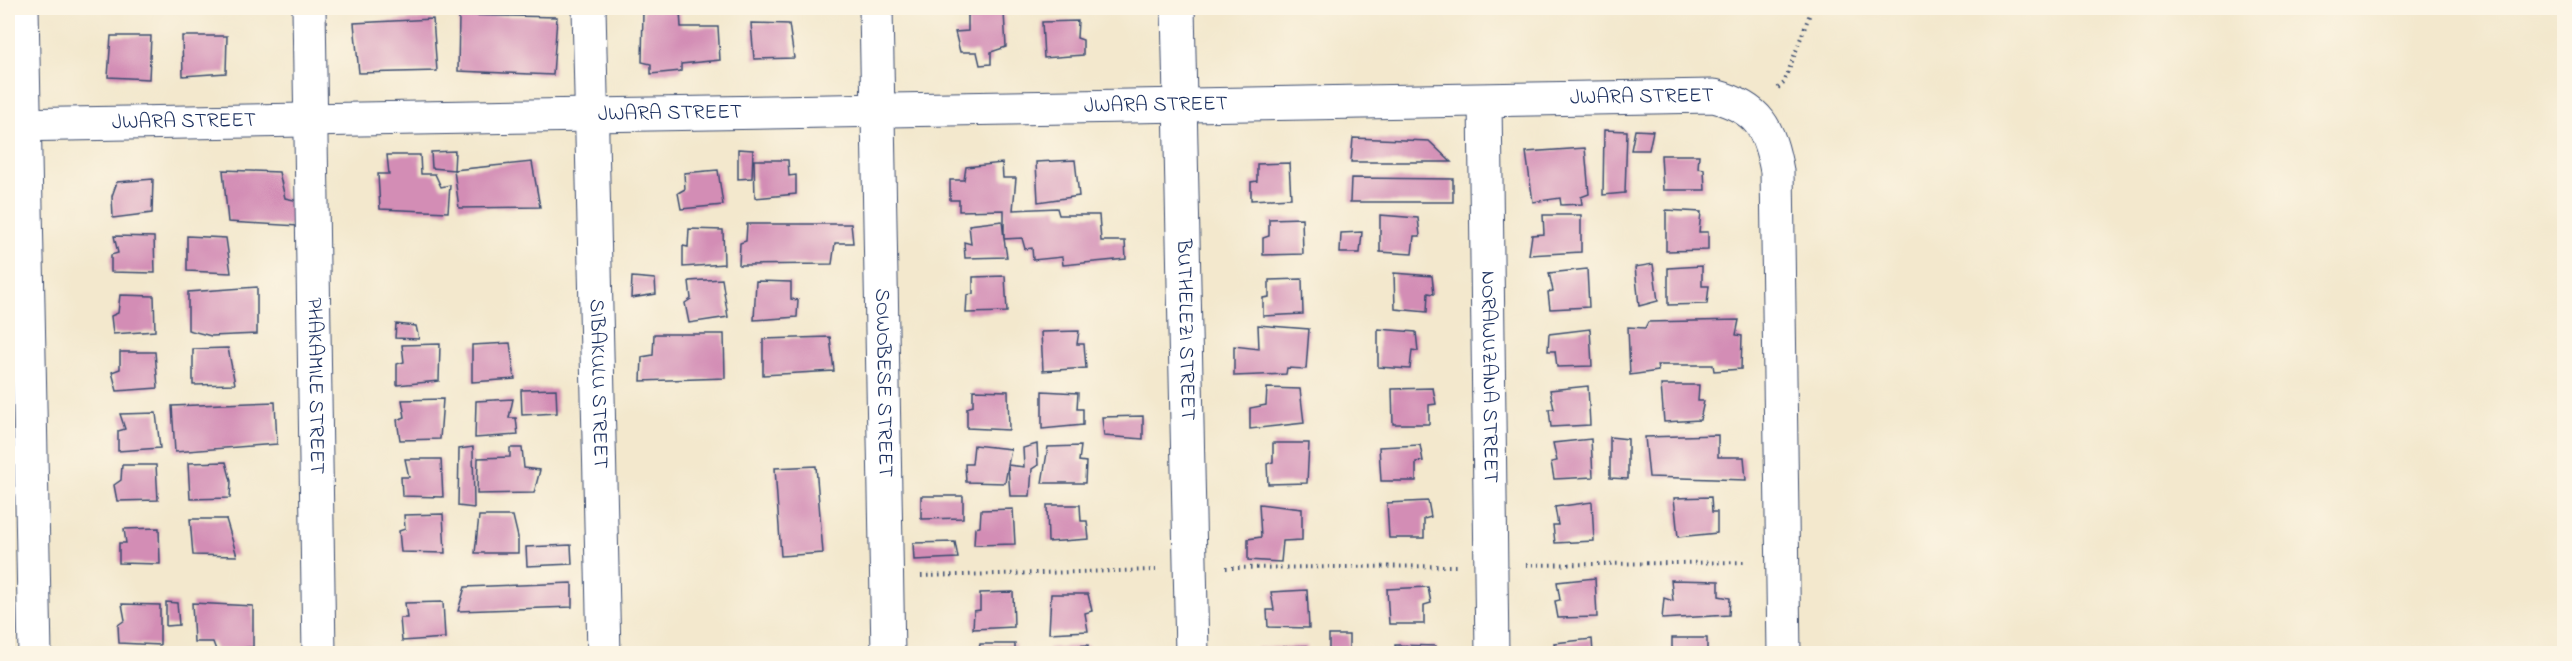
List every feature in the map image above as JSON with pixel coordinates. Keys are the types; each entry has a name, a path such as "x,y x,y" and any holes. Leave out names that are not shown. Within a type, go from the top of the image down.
{"street":[{"path":"22,8 16,125 35,654"},
{"name":"PHAKAMILE STREET","path":"309,8 319,654"},
{"name":"SIBAKULU STREET","path":"589,8 604,654"},
{"name":"SOWOBESE STREET","path":"876,8 888,654"},
{"name":"BUTHELEZI STREET","path":"1178,8 1192,654"},
{"name":"JWARA STREET","path":"16,125 1714,96 1731,100 1750,111 1765,126 1773,146 1777,171 1784,654"},
{"name":"NORAWUZANA STREET","path":"1485,101 1492,654"}],"path":[{"path":"1750,111 1784,83 1811,16 1812,8"},
{"path":"887,576 1190,569 1782,562"}],"building":[{"path":"643,10 680,11 681,27 718,27 720,60 681,64 681,71 651,74 651,64 642,62"},
{"path":"968,13 1004,13 1006,47 991,52 991,64 980,65 977,52 960,52 955,32 968,31"},
{"path":"459,15 557,17 553,75 458,71"},
{"path":"433,19 437,71 359,73 354,23"},
{"path":"1078,21 1077,38 1083,40 1083,55 1044,58 1042,22"},
{"path":"751,23 789,24 794,58 754,59"},
{"path":"111,36 151,36 149,79 108,77"},
{"path":"182,36 227,36 226,73 183,76"},
{"path":"1604,130 1627,131 1625,193 1603,195"},
{"path":"1635,130 1653,131 1649,150 1631,150"},
{"path":"1353,138 1429,141 1451,162 1351,162"},
{"path":"1585,148 1589,194 1581,197 1582,204 1561,205 1560,198 1533,202 1526,152"},
{"path":"738,149 753,150 752,178 738,179"},
{"path":"455,151 454,170 432,168 431,152"},
{"path":"387,155 420,155 421,174 435,174 441,187 450,185 448,212 380,209 378,174 389,174"},
{"path":"1661,155 1699,155 1698,168 1704,169 1705,190 1663,190"},
{"path":"754,160 788,160 789,176 796,175 796,194 755,198"},
{"path":"1075,160 1079,196 1038,202 1036,162"},
{"path":"532,162 540,207 459,208 454,170"},
{"path":"1002,163 1003,178 1016,178 1013,210 1057,208 1059,215 1099,215 1101,241 1125,241 1126,259 1063,265 1062,257 1033,260 1032,248 1025,249 1022,238 1004,239 1004,210 959,211 959,200 950,200 950,180 964,180 966,167"},
{"path":"1289,163 1291,198 1251,200 1251,182 1257,181 1257,164"},
{"path":"223,170 279,172 285,198 299,201 299,226 228,222"},
{"path":"718,170 723,205 681,209 678,193 685,189 684,173"},
{"path":"1351,178 1453,179 1453,202 1350,202"},
{"path":"153,179 152,213 113,218 112,196 117,182"},
{"path":"1666,210 1701,212 1699,232 1708,232 1708,250 1666,251"},
{"path":"1380,215 1418,218 1420,236 1414,236 1412,254 1380,252"},
{"path":"1543,215 1581,215 1581,252 1529,255 1532,235 1544,234"},
{"path":"1302,218 1303,254 1263,255 1263,238 1269,236 1269,219"},
{"path":"1002,221 1007,257 965,258 964,242 971,244 969,225"},
{"path":"747,224 851,224 853,243 835,243 832,264 739,265 740,243 746,241"},
{"path":"689,229 723,230 724,264 683,267 683,246 688,247"},
{"path":"1362,232 1360,253 1340,253 1341,233"},
{"path":"114,236 154,237 155,273 111,272 111,255 118,253"},
{"path":"187,236 226,238 231,273 187,271"},
{"path":"1653,264 1658,301 1639,306 1635,267"},
{"path":"1702,266 1702,286 1709,286 1707,304 1668,305 1668,268"},
{"path":"1587,269 1589,307 1550,309 1548,292 1553,291 1549,273"},
{"path":"1394,273 1432,276 1434,294 1428,293 1427,312 1395,309"},
{"path":"1005,276 1007,312 966,313 967,295 973,294 973,277"},
{"path":"632,277 655,279 656,294 631,298"},
{"path":"722,279 728,317 689,323 685,303 691,299 689,281"},
{"path":"1302,279 1303,314 1263,316 1263,298 1269,297 1269,280"},
{"path":"756,281 791,282 791,299 798,300 797,317 754,320"},
{"path":"257,287 257,334 211,336 188,330 188,292"},
{"path":"120,295 154,296 155,331 113,334 111,316 118,313"},
{"path":"1739,320 1736,335 1742,336 1741,369 1714,371 1713,365 1657,365 1658,371 1630,375 1628,327 1645,328 1648,322"},
{"path":"396,324 416,326 419,339 395,338"},
{"path":"1258,325 1309,329 1306,369 1287,368 1286,374 1234,376 1234,346 1259,349"},
{"path":"1378,329 1416,332 1418,351 1412,350 1410,369 1378,367"},
{"path":"1590,329 1592,366 1557,367 1555,351 1548,351 1549,334"},
{"path":"1079,331 1077,344 1084,344 1086,368 1043,371 1041,332"},
{"path":"654,334 724,334 725,378 641,381 642,357 653,355"},
{"path":"830,337 834,371 763,375 763,339"},
{"path":"510,343 515,379 472,382 472,345"},
{"path":"440,344 439,381 397,385 397,364 404,362 402,345"},
{"path":"228,348 235,384 193,385 193,349"},
{"path":"120,352 155,352 158,388 117,391 112,372 120,369"},
{"path":"1661,385 1699,385 1698,401 1704,401 1700,420 1664,422"},
{"path":"1588,386 1590,425 1551,427 1549,409 1554,409 1550,390"},
{"path":"1267,388 1300,389 1304,423 1250,429 1250,408 1266,405"},
{"path":"1433,388 1436,404 1429,405 1429,424 1393,424 1392,389"},
{"path":"556,389 557,413 522,415 521,390"},
{"path":"973,390 1008,391 1009,430 967,428 967,408 973,406"},
{"path":"1042,391 1078,393 1077,409 1083,409 1083,425 1042,429"},
{"path":"443,399 440,439 400,440 397,420 405,417 402,400"},
{"path":"513,399 509,418 516,418 518,435 475,438 476,401"},
{"path":"275,402 277,444 175,452 172,406"},
{"path":"156,413 160,448 118,451 118,431 125,429 120,414"},
{"path":"1143,416 1143,439 1104,436 1102,417"},
{"path":"1718,435 1718,457 1744,457 1746,480 1649,477 1645,437"},
{"path":"1610,437 1628,439 1628,479 1610,478"},
{"path":"1591,439 1593,477 1554,479 1551,462 1557,461 1553,443"},
{"path":"1273,443 1309,443 1307,483 1268,484 1267,464 1273,462"},
{"path":"1037,444 1038,465 1032,469 1030,496 1010,496 1008,465 1024,467 1023,448"},
{"path":"974,445 1011,449 1005,483 966,482 965,464 972,464"},
{"path":"1420,445 1423,461 1416,462 1416,481 1381,481 1379,447"},
{"path":"1081,446 1079,461 1086,462 1085,483 1042,483 1048,447"},
{"path":"473,447 474,508 458,506 459,449"},
{"path":"510,448 522,448 524,468 540,470 534,493 477,494 478,458 510,457"},
{"path":"405,459 441,459 443,497 402,496 401,477 409,477"},
{"path":"226,462 231,481 230,498 190,499 188,463"},
{"path":"122,465 156,465 158,500 117,501 114,485 121,480"},
{"path":"816,466 823,553 781,556 775,468"},
{"path":"921,496 963,496 963,518 921,519"},
{"path":"1711,497 1712,512 1717,512 1717,533 1678,537 1674,498"},
{"path":"1428,501 1431,517 1424,519 1424,538 1389,538 1387,503"},
{"path":"1592,502 1594,541 1555,543 1553,525 1558,525 1555,507"},
{"path":"1259,504 1302,509 1302,540 1283,541 1281,562 1248,560 1248,539 1261,537"},
{"path":"1047,505 1080,505 1081,521 1087,521 1089,539 1048,542"},
{"path":"1013,509 1015,544 974,545 975,528 980,527 981,510"},
{"path":"443,514 445,553 401,552 399,531 405,529 404,515"},
{"path":"479,516 513,516 518,537 518,553 475,553"},
{"path":"190,519 226,519 237,556 193,555"},
{"path":"159,528 160,564 119,563 119,543 126,543 124,529"},
{"path":"955,542 958,558 914,560 913,543"},
{"path":"571,545 572,564 527,566 526,547"},
{"path":"1595,578 1597,617 1558,618 1555,601 1560,600 1557,582"},
{"path":"1671,580 1719,581 1719,596 1730,598 1729,615 1662,619 1664,598 1673,601"},
{"path":"572,583 572,607 458,611 465,587"},
{"path":"1428,587 1431,603 1424,605 1424,624 1389,624 1387,589"},
{"path":"1307,590 1309,628 1268,627 1267,610 1274,610 1271,592"},
{"path":"1013,592 1014,627 973,629 974,611 980,610 980,593"},
{"path":"1051,594 1088,594 1092,611 1085,613 1088,631 1049,633"},
{"path":"166,602 177,603 179,625 166,626"},
{"path":"443,602 445,638 402,641 400,618 407,618 405,603"},
{"path":"192,603 253,606 253,647 216,650 213,642 194,642"},
{"path":"122,604 160,605 160,645 119,643 118,625 125,620"},
{"path":"1329,635 1349,635 1349,654 1329,654"},
{"path":"1672,638 1707,638 1707,654 1672,654"},
{"path":"1592,639 1593,654 1556,654 1554,643"},
{"path":"980,644 1015,644 1015,654 978,654"},
{"path":"1088,645 1088,654 1049,654 1048,648"},
{"path":"1395,645 1436,646 1437,654 1395,654"},
{"path":"1307,646 1307,654 1256,654 1256,648"}]}
